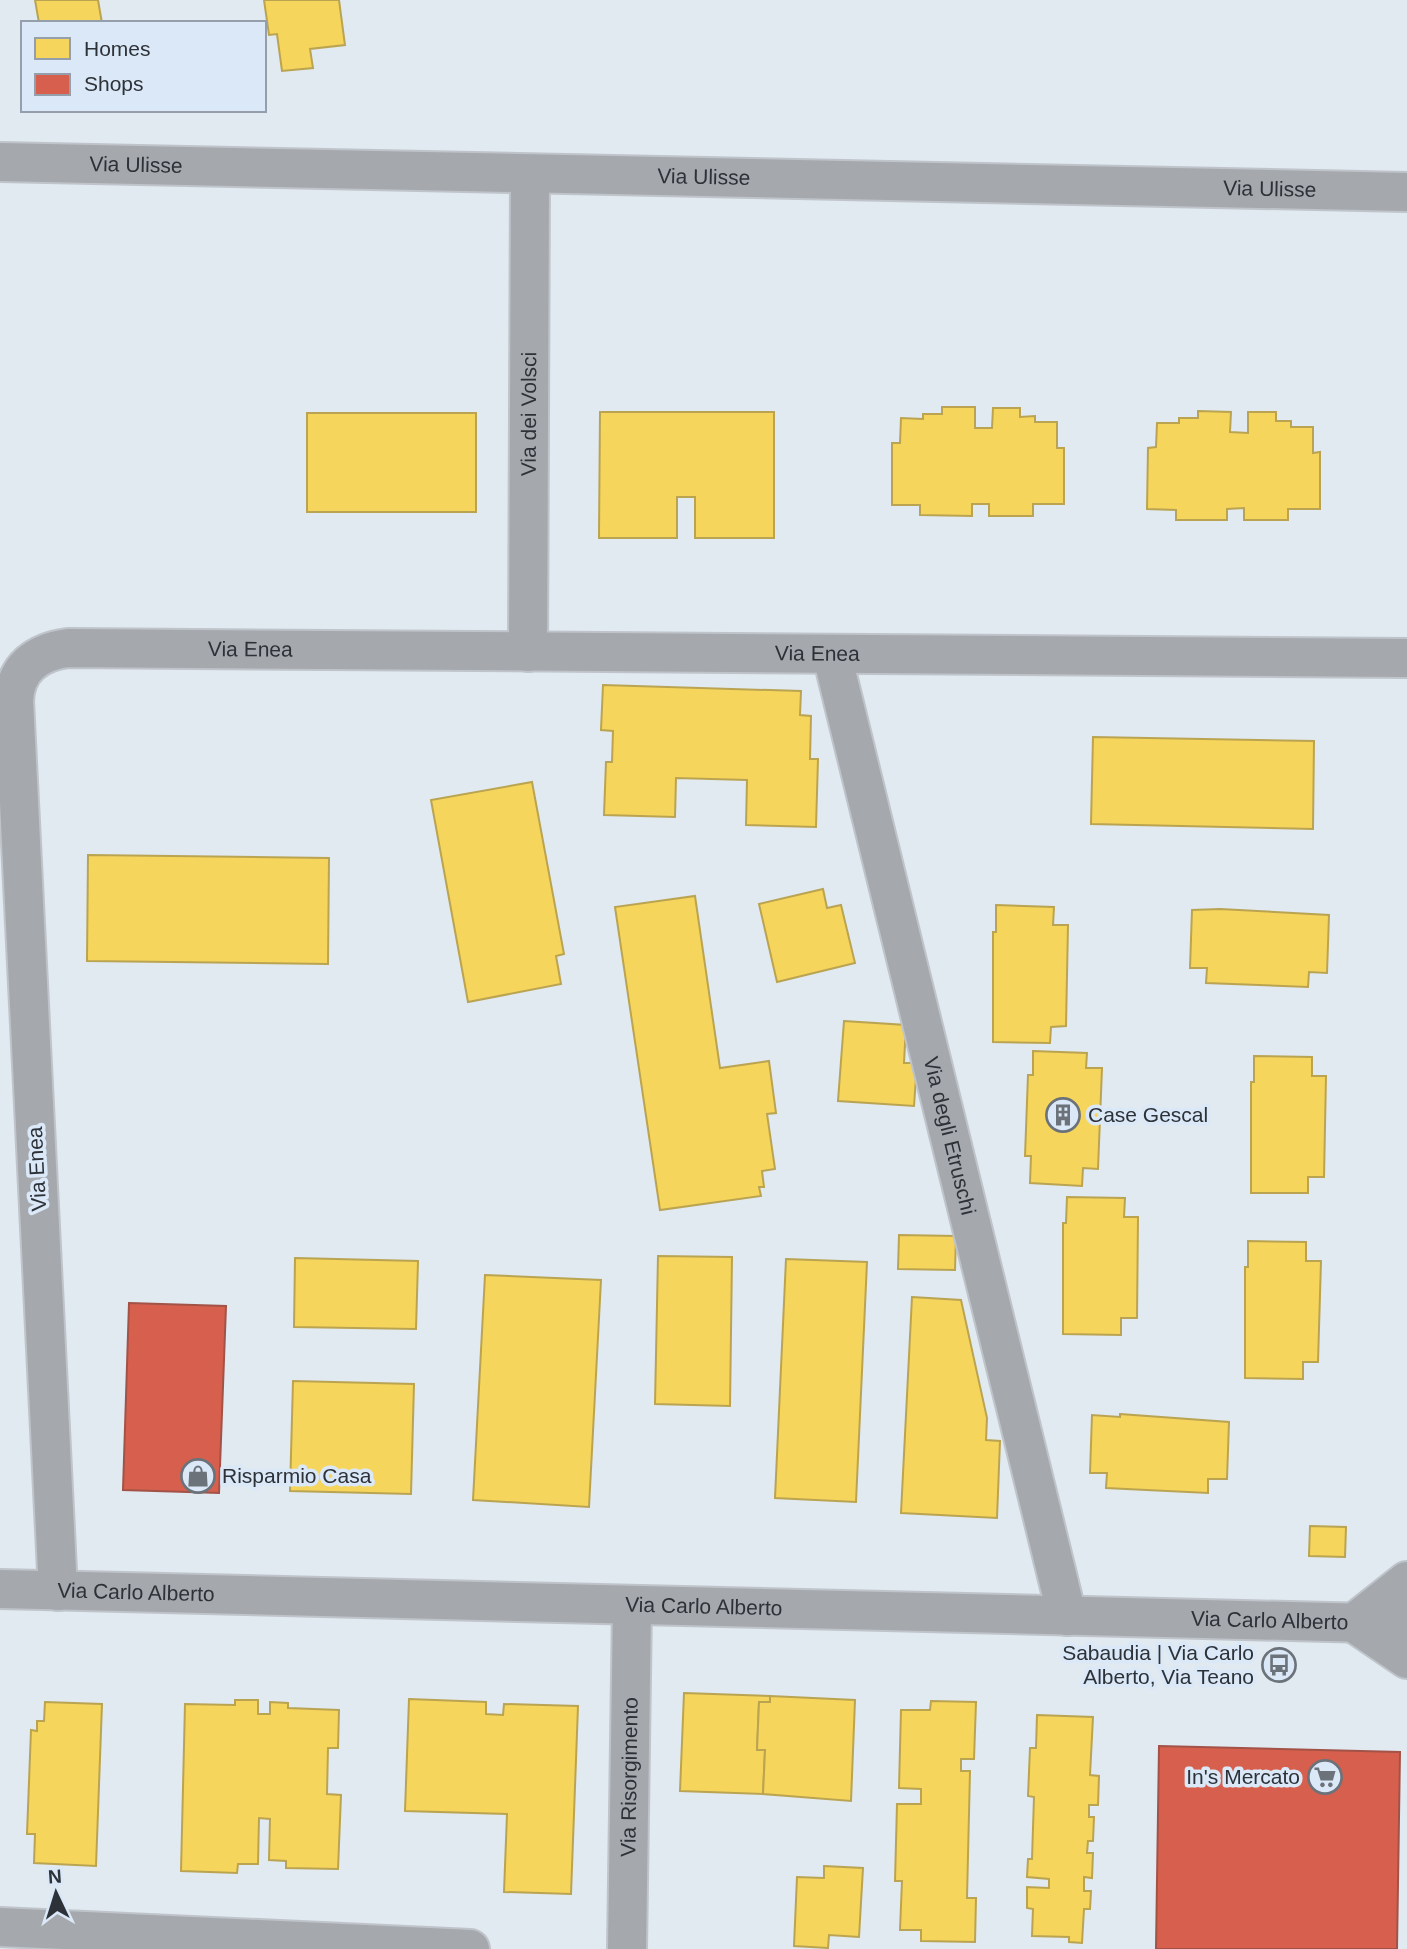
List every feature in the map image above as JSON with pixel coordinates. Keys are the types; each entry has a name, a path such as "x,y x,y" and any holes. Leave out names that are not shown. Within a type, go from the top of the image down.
{"street":[{"name":"Via Ulisse","path":"0,162 1407,192"},
{"name":"Via dei Volsci","path":"528,652 530,175"},
{"name":"Via Enea","path":"58,1591 10,841 14,688 19,674 28,664 44,654 68,648 1407,658"},
{"name":"Via degli Etruschi","path":"832,655 1067,1616"},
{"path":"1407,1581 1354,1623 1407,1659"},
{"name":"Via Carlo Alberto","path":"0,1589 632,1607 1407,1624"},
{"name":"Via Risorgimento","path":"627,1949 632,1607"},
{"path":"0,1927 55,1938 470,1949"}],"building: Homes":[{"path":"35,0 98,0 102,21 39,21"},
{"path":"264,0 339,0 345,45 310,49 313,68 282,71 277,34 269,35"},
{"path":"942,407 975,407 975,428 992,428 993,408 1020,408 1020,417 1035,416 1035,422 1057,422 1057,448 1064,448 1064,504 1033,504 1033,516 989,516 989,504 972,504 972,516 920,515 920,505 892,505 892,443 900,443 901,418 923,419 923,414 942,414"},
{"path":"1198,411 1231,412 1230,432 1248,433 1248,412 1276,412 1276,421 1291,421 1291,427 1313,427 1313,453 1320,452 1320,509 1288,509 1288,520 1244,520 1244,508 1227,509 1227,520 1176,520 1176,510 1147,509 1148,448 1156,447 1157,423 1179,423 1179,418 1198,418"},
{"path":"600,412 774,412 774,538 695,538 695,497 677,497 677,538 599,538"},
{"path":"307,413 476,413 476,512 307,512"},
{"path":"603,685 801,691 800,715 811,716 810,759 818,759 816,827 746,825 747,780 676,778 675,817 604,815 606,762 612,762 613,731 601,730"},
{"path":"1093,737 1314,741 1313,829 1091,824"},
{"path":"532,782 564,954 556,956 561,984 468,1002 431,800"},
{"path":"88,855 329,858 328,964 87,961"},
{"path":"823,889 827,908 841,905 855,963 777,982 759,904"},
{"path":"695,896 720,1068 769,1061 776,1113 767,1114 775,1169 762,1171 764,1187 759,1187 761,1196 660,1210 615,907"},
{"path":"996,905 1054,907 1053,925 1068,925 1066,1026 1051,1027 1050,1043 993,1042 993,932 996,932"},
{"path":"1192,910 1329,915 1327,973 1309,972 1308,987 1206,983 1207,968 1190,968"},
{"path":"844,1021 906,1025 904,1063 917,1063 914,1106 838,1101"},
{"name":"Case Gescal","path":"1033,1051 1087,1053 1086,1068 1102,1068 1098,1169 1083,1168 1082,1186 1030,1183 1031,1156 1025,1156 1028,1075 1033,1075"},
{"path":"1254,1056 1312,1057 1312,1076 1326,1076 1324,1177 1308,1177 1308,1193 1251,1193 1251,1082 1254,1082"},
{"path":"1067,1197 1125,1198 1124,1217 1138,1217 1137,1318 1121,1318 1121,1335 1063,1334 1063,1223 1066,1223"},
{"path":"899,1235 956,1236 955,1270 898,1269"},
{"path":"1248,1241 1306,1242 1306,1261 1321,1261 1318,1362 1303,1362 1303,1379 1245,1378 1245,1267 1248,1267"},
{"path":"658,1256 732,1257 730,1406 655,1404"},
{"path":"295,1258 418,1261 416,1329 294,1327"},
{"path":"786,1259 867,1262 856,1502 775,1498"},
{"path":"485,1275 601,1280 589,1507 473,1500"},
{"path":"912,1297 961,1300 987,1418 986,1440 1000,1441 997,1518 901,1513"},
{"path":"293,1381 414,1384 411,1494 290,1491"},
{"path":"1120,1414 1229,1422 1227,1479 1208,1479 1208,1493 1106,1488 1107,1473 1090,1473 1092,1415 1120,1417"},
{"path":"1310,1526 1346,1527 1345,1557 1309,1556"},
{"path":"684,1693 770,1696 770,1702 759,1702 757,1750 765,1750 763,1794 680,1791"},
{"path":"770,1696 855,1700 851,1801 763,1794 765,1750 757,1750 759,1702 770,1702"},
{"path":"409,1699 486,1702 486,1714 503,1715 504,1704 578,1706 571,1894 504,1892 507,1814 405,1811"},
{"path":"235,1700 258,1700 258,1714 270,1714 270,1702 288,1703 288,1708 339,1710 338,1748 328,1748 327,1794 341,1795 338,1869 286,1868 286,1861 269,1860 270,1819 259,1818 258,1864 238,1864 237,1873 181,1871 185,1704 235,1705"},
{"path":"931,1701 976,1702 974,1759 961,1759 961,1771 970,1771 967,1898 976,1898 975,1942 921,1941 921,1930 900,1930 902,1881 895,1881 897,1804 921,1804 921,1789 899,1788 901,1710 930,1710"},
{"path":"45,1702 102,1704 96,1866 34,1863 35,1834 27,1834 31,1730 37,1731 37,1721 44,1721"},
{"path":"1037,1715 1093,1717 1090,1775 1099,1776 1098,1805 1089,1805 1089,1817 1094,1817 1093,1841 1088,1841 1087,1853 1093,1853 1092,1878 1084,1877 1084,1891 1091,1891 1090,1909 1084,1909 1082,1943 1069,1942 1069,1937 1032,1936 1033,1909 1027,1908 1027,1887 1049,1888 1049,1879 1027,1877 1028,1859 1032,1859 1034,1797 1028,1796 1030,1748 1036,1748"},
{"path":"824,1866 863,1868 859,1937 829,1935 828,1948 794,1946 797,1877 824,1878"}],"building: Shops":[{"path":"129,1303 226,1306 219,1493 123,1490"},
{"path":"1159,1746 1400,1752 1397,1949 1156,1949"}],"place":[{"name":"Case Gescal","path":"1063,1115"},
{"name":"Risparmio Casa","path":"198,1476"},
{"name":"Sabaudia | Via Carlo Alberto, Via Teano","path":"1279,1665"},
{"name":"In's Mercato","path":"1325,1777"}]}
